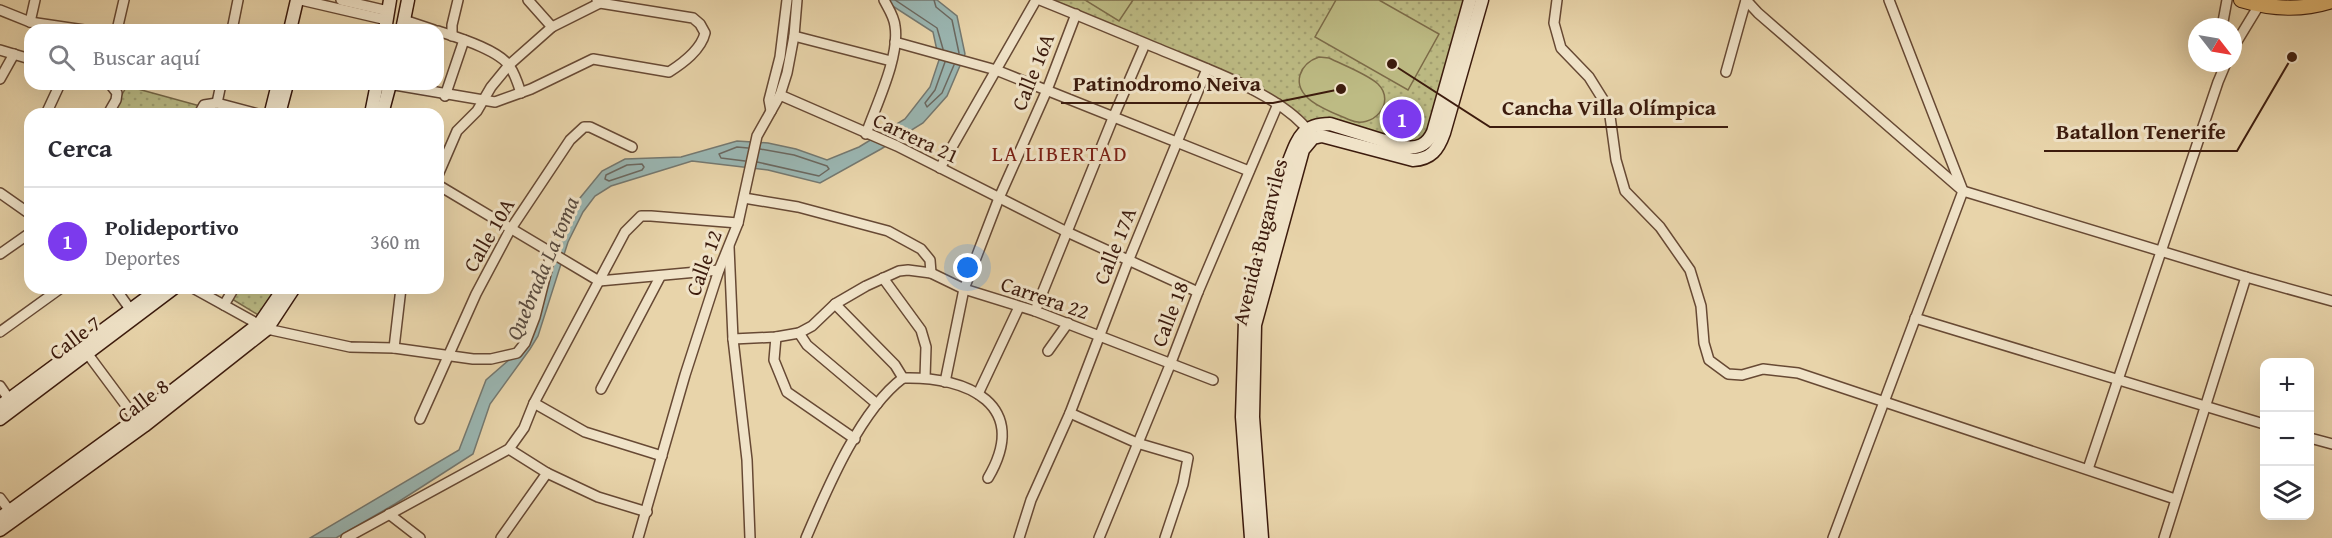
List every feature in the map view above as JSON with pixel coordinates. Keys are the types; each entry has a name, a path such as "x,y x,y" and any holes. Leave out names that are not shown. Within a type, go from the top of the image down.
{"main road":[{"path":"292,24 302,0"},
{"path":"299,24 302,0"},
{"path":"403,24 408,0"},
{"path":"1310,133 1319,124 1330,124 1404,147 1413,148 1424,144 1433,132 1470,0"},
{"path":"1310,133 1413,160 1424,159 1437,151 1482,0"},
{"path":"2241,0 2296,8 2332,1"},
{"path":"272,108 277,90"},
{"path":"281,108 285,90"},
{"path":"372,108 376,90"},
{"path":"383,108 388,90"},
{"name":"Avenida Buganviles","path":"1251,538 1242,417 1245,321 1289,161 1297,140 1310,133"},
{"name":"Avenida Buganviles","path":"1262,538 1253,417 1255,325 1303,150 1310,133"},
{"name":"Calle 7","path":"0,419 130,309 151,294"},
{"name":"Calle 7","path":"5,402 165,294"},
{"name":"Calle 8","path":"4,514 264,326 281,294"},
{"name":"Calle 8","path":"0,530 144,426 264,326 289,294"}],"street":[{"path":"30,22 35,0"},
{"path":"118,24 124,0"},
{"path":"233,24 238,0"},
{"path":"302,0 388,15"},
{"path":"341,0 388,15"},
{"path":"452,36 452,24 458,0"},
{"path":"528,0 552,27"},
{"path":"771,111 769,100 780,57 787,0"},
{"name":"Calle 12","path":"638,538 685,375 719,270 738,223 757,136 780,96 792,53 797,0"},
{"path":"869,135 895,42 893,18 884,0"},
{"path":"940,168 1036,0"},
{"path":"1040,0 1207,69 1278,104 1310,133"},
{"path":"1557,0 1554,23 1561,48 1589,77 1609,109 1616,160 1625,191 1660,227 1690,270 1701,306 1704,343 1709,360 1728,374 1742,375 1762,369 1798,373 2175,499"},
{"path":"1726,72 1746,0 1767,21 1964,191 2332,301"},
{"path":"1833,538 1964,191 1889,0"},
{"path":"2224,18 2227,0"},
{"path":"417,90 445,96 484,101 495,102 521,93 593,59 669,72 680,65 703,42 705,33 693,18 598,2 552,27 509,65 491,87 484,101 477,111 457,132 444,162"},
{"path":"2242,34 2261,3"},
{"path":"0,10 30,22 44,24"},
{"name":"Calle 16A","path":"945,382 964,289 999,198 1047,90 1076,14"},
{"path":"444,34 464,40 503,59 509,65 521,93"},
{"path":"795,36 891,61"},
{"path":"445,96 464,40"},
{"path":"895,42 996,70 1249,171"},
{"path":"1035,311 1145,44"},
{"path":"0,50 24,57"},
{"path":"0,79 14,54"},
{"name":"Calle 17A","path":"1019,538 1031,500 1070,413 1129,259 1207,69"},
{"path":"2218,72 2218,82"},
{"path":"2088,469 2222,72"},
{"path":"49,108 57,90"},
{"path":"111,108 116,100 117,93 115,90"},
{"path":"217,103 220,90"},
{"name":"Carrera 21","path":"780,96 897,146 1067,232 1198,292"},
{"path":"202,108 204,105 217,103 236,108"},
{"name":"Calle 18","path":"1099,538 1198,292 1278,104"},
{"name":"Calle 10A","path":"420,419 477,294 510,230 578,131 584,127 591,127 632,147"},
{"path":"444,189 598,281 719,270"},
{"path":"0,193 24,210"},
{"path":"733,339 776,337 799,333 812,327 835,304 883,278 908,270 931,273 930,260 921,249 888,231 798,207 744,198"},
{"path":"346,538 509,449 524,428 534,403 625,232 641,216 738,223"},
{"path":"0,254 24,237"},
{"path":"729,245 733,339 747,460 750,538"},
{"path":"204,294 264,326 350,347 394,348 448,356 491,359 517,353 525,343 547,278 552,254"},
{"name":"Carrera 22","path":"931,273 964,289 1068,323 1213,380"},
{"path":"602,388 660,277"},
{"path":"2164,538 2246,277"},
{"path":"883,278 921,330 926,347 925,378"},
{"path":"0,332 53,294"},
{"path":"119,294 130,309"},
{"path":"224,305 230,294"},
{"path":"394,348 400,294"},
{"path":"835,304 895,365 903,378"},
{"path":"978,394 1019,307"},
{"path":"1915,318 2260,422"},
{"path":"1048,351 1068,323"},
{"path":"799,333 807,345 877,404"},
{"path":"776,337 774,360 787,392 855,439"},
{"path":"84,349 136,419"},
{"path":"806,538 830,481 855,439 877,404 891,387 903,378 925,378 945,382 978,394 996,410 1000,417 1002,431 1000,451 988,478"},
{"path":"0,386 5,402"},
{"path":"534,403 585,432 662,456"},
{"path":"1070,413 1137,443 1188,458 1183,484 1165,538"},
{"path":"2314,439 2332,444"},
{"path":"509,449 547,473 598,497 647,512"},
{"path":"501,538 547,473"},
{"path":"0,498 4,514"},
{"path":"389,514 420,538"}],"shaded area":[{"path":"1040,0 1470,0 1433,132 1413,148 1349,129 1306,128 1278,104"},
{"path":"1085,0 1133,0 1119,21"},
{"path":"1336,0 1379,0 1439,34 1408,90 1315,37"},
{"path":"1319,57 1329,58 1378,84 1385,99 1379,113 1374,118 1358,122 1350,120 1324,109 1308,98 1299,84 1300,75 1307,63"},
{"path":"125,90 142,90 200,106 199,108 114,108"},
{"path":"1395,99 1423,116 1411,138 1381,121"},
{"path":"235,294 275,294 260,316 232,299"}],"water":[{"path":"889,0 937,0 957,16 965,54 947,96 923,123 820,183 768,170 692,161 611,186 595,196 583,212 568,242 538,336 490,404 473,454 395,504 336,538 310,538 459,450 486,380 525,346 540,313 557,248 580,198 602,171 625,159 681,157 737,141 768,143 796,149 827,160 859,147 905,119 930,87 939,60 933,32 891,5"}],"place":[{"name":"Batallon Tenerife","path":"2292,57"},
{"name":"Cancha Villa Olímpica","path":"1392,64"},
{"name":"Patinodromo Neiva","path":"1341,89"},
{"name":"Polideportivo","path":"1402,119"}],"district":[{"name":"LA LIBERTAD","path":"1060,153"}],"water label":[{"name":"Quebrada La toma","path":"542,268"}]}
